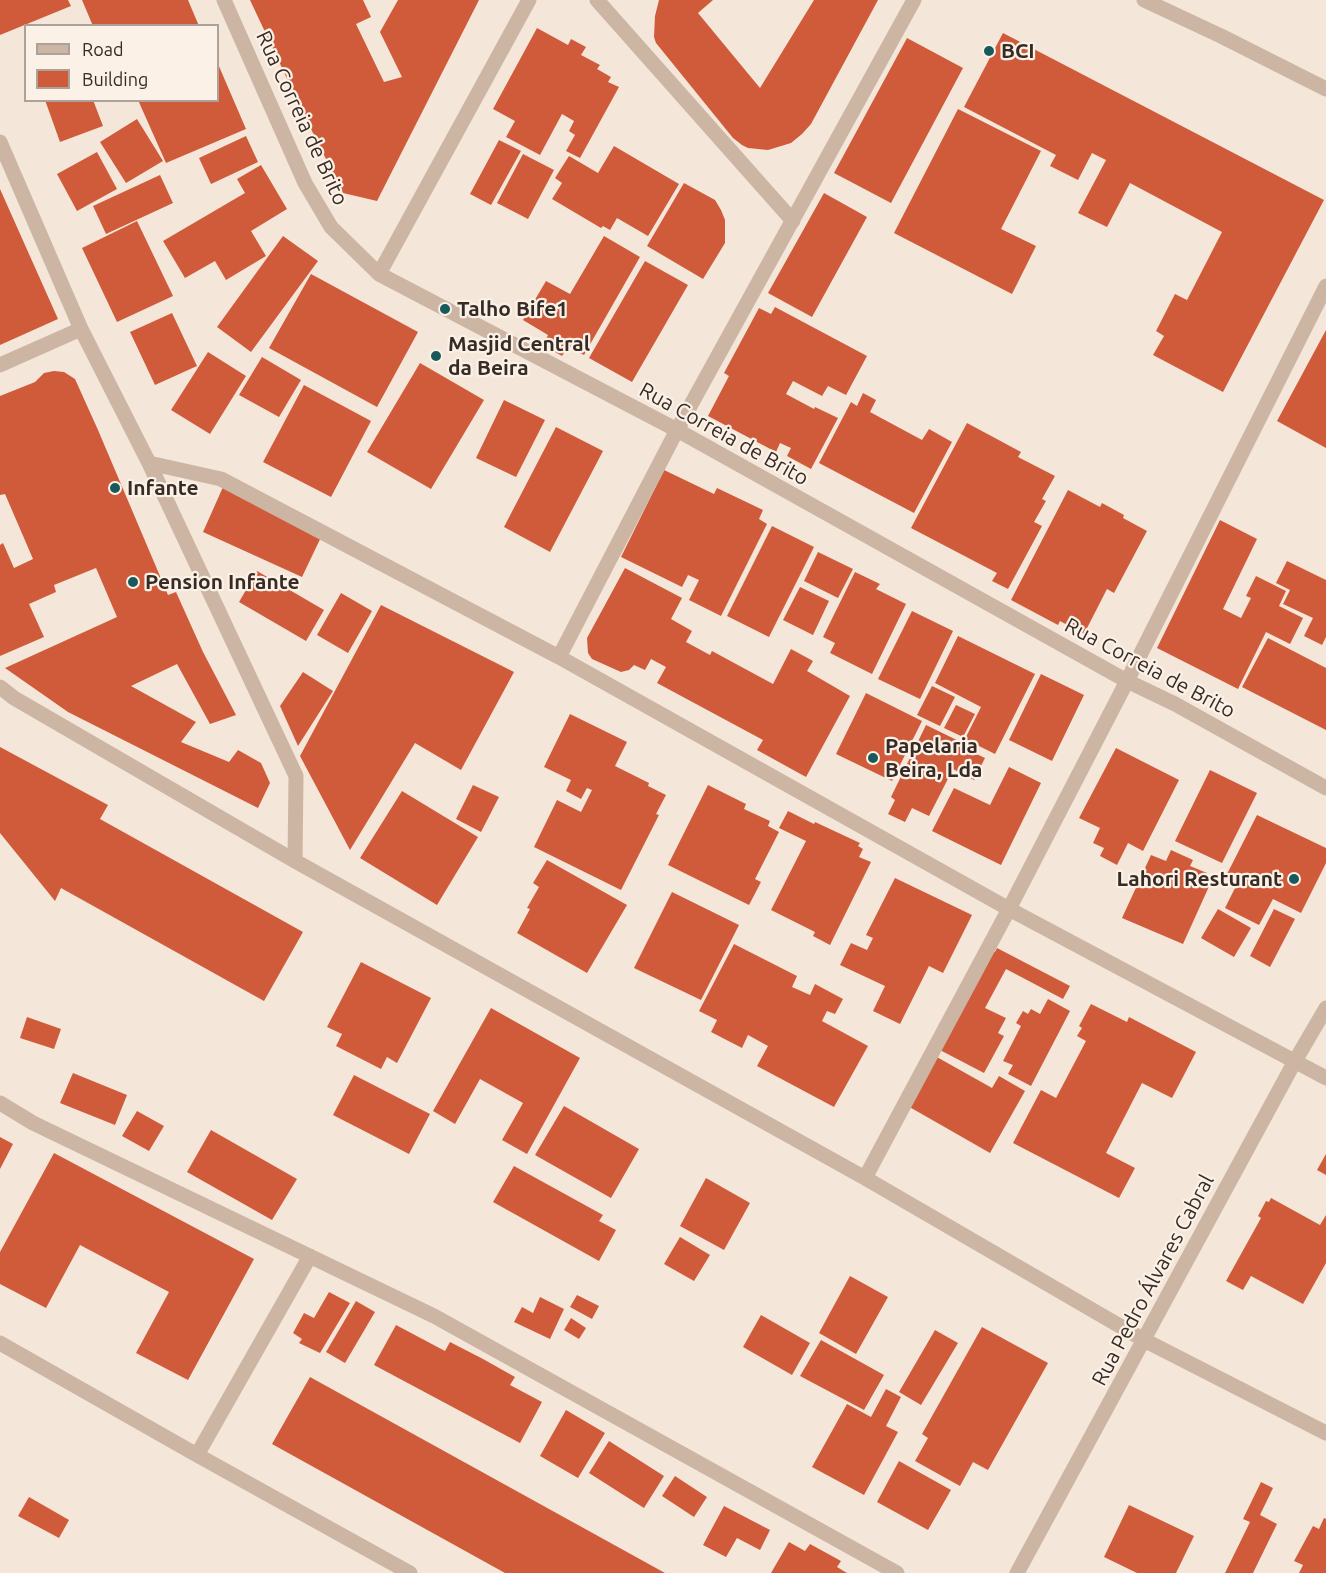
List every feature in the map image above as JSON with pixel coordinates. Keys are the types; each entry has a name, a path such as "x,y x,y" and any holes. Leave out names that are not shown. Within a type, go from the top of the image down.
{"street":[{"name":"Rua Correia de Brito","path":"224,0 305,183 331,227 379,274 676,430 1127,681 1175,704 1326,788"},
{"path":"379,274 529,0"},
{"path":"597,0 793,221"},
{"path":"559,657 676,430 914,0"},
{"path":"1144,0 1326,89"},
{"path":"0,142 81,329 149,463 296,776 295,861"},
{"path":"866,1178 1127,681 1326,286"},
{"path":"0,365 81,329"},
{"path":"149,463 221,479 559,657 1009,909 1326,1078"},
{"path":"0,687 14,698 295,861 866,1178 1144,1340 1326,1433"},
{"name":"Rua Pedro Álvares Cabral","path":"1017,1573 1326,1008"},
{"path":"0,1103 33,1123 434,1316 897,1573"},
{"path":"197,1455 310,1256"},
{"path":"0,1343 410,1573"}],"building":[{"path":"0,0 68,0 71,6 24,24 0,35"},
{"path":"82,0 188,0 198,24 92,24"},
{"path":"250,0 363,0 371,17 356,24 384,82 402,77 380,32 398,0 479,0 377,201 343,193"},
{"path":"659,0 713,0 698,13 760,88 814,0 878,0 811,124 791,143 768,150 748,148 733,138 656,43 655,16"},
{"path":"537,28 568,45 571,39 586,47 581,55 600,65 597,69 611,77 608,82 619,87 580,158 566,151 575,135 569,131 574,121 562,114 540,155 506,137 515,121 493,109"},
{"path":"1003,33 1324,200 1223,392 1153,355 1164,336 1156,331 1175,294 1187,300 1222,232 1130,183 1107,227 1078,213 1106,160 1092,153 1078,180 1050,166 1056,155 964,107"},
{"path":"907,38 963,68 891,203 834,173"},
{"path":"219,66 246,129 166,163 139,102 219,102"},
{"path":"46,102 94,102 103,126 60,142"},
{"path":"958,109 1041,151 1001,229 1036,246 1012,294 894,233"},
{"path":"137,119 163,161 126,183 100,142"},
{"path":"246,136 258,162 211,184 199,158"},
{"path":"499,140 521,151 491,205 470,194"},
{"path":"614,146 679,184 648,236 617,218 610,230 603,226 601,228 552,199 562,183 555,178 569,156 598,173"},
{"path":"97,152 117,189 77,211 57,174"},
{"path":"523,154 554,170 528,219 497,203"},
{"path":"261,165 287,209 251,231 266,256 226,280 215,261 185,278 163,241 245,193 237,179"},
{"path":"160,175 173,203 106,234 93,206"},
{"path":"684,183 715,200 725,220 725,243 703,279 647,246"},
{"path":"0,189 58,319 0,345"},
{"path":"824,193 867,217 812,317 768,293"},
{"path":"137,221 173,296 117,322 82,248"},
{"path":"283,236 318,261 251,352 217,327"},
{"path":"604,236 640,257 584,355 568,346 562,356 543,345 548,335 523,320 546,281 570,294"},
{"path":"645,261 688,285 632,382 589,358"},
{"path":"311,274 418,332 377,407 269,348"},
{"path":"775,307 867,356 846,395 828,386 822,396 793,381 786,394 814,409 815,407 838,418 811,469 787,456 791,448 780,443 776,452 708,416 729,376 724,373 759,308 771,314"},
{"path":"172,313 197,366 155,385 130,332"},
{"path":"1326,330 1326,448 1277,421"},
{"path":"208,352 246,376 210,434 171,410"},
{"path":"262,357 301,380 279,417 239,395"},
{"path":"420,363 484,400 431,489 367,452"},
{"path":"64,372 75,379 168,595 176,592 203,652 236,715 210,724 177,664 131,686 196,722 181,742 229,762 238,750 261,763 270,783 258,808 68,712 5,668 117,617 96,568 54,585 56,592 29,604 44,637 0,656 0,545 3,543 14,568 33,559 5,494 0,495 0,396 35,382 44,373"},
{"path":"304,385 371,421 331,497 263,462"},
{"path":"863,393 876,400 870,412 922,440 929,429 952,442 914,513 819,463 851,402 857,406"},
{"path":"504,400 545,420 516,477 476,458"},
{"path":"967,423 1021,452 1018,457 1055,476 1042,499 1046,501 1034,522 1042,526 1008,589 992,581 997,573 911,528"},
{"path":"556,427 603,451 550,552 504,527"},
{"path":"664,470 714,494 717,488 763,510 759,519 767,524 721,616 689,600 699,580 688,575 682,587 621,557"},
{"path":"223,487 323,533 302,577 203,532"},
{"path":"1068,490 1100,507 1102,503 1147,531 1114,593 1107,589 1084,634 1060,621 1058,625 1011,600"},
{"path":"1220,520 1257,539 1223,609 1241,618 1251,598 1246,596 1256,576 1286,591 1279,606 1303,618 1290,644 1266,632 1238,689 1157,648"},
{"path":"772,526 814,547 769,637 727,616"},
{"path":"818,552 853,569 838,598 804,581"},
{"path":"1287,561 1326,580 1326,637 1322,645 1304,636 1313,618 1283,604 1290,590 1276,583"},
{"path":"625,568 682,598 671,619 692,631 686,642 710,655 712,651 773,684 791,649 813,661 807,671 850,696 806,777 757,750 763,740 657,683 666,667 651,659 645,670 634,665 629,670 621,672 592,659 588,653 587,638"},
{"path":"257,571 324,610 306,641 239,602"},
{"path":"855,572 880,584 876,589 906,604 872,674 830,653 835,643 823,637"},
{"path":"800,587 829,601 813,635 783,620"},
{"path":"341,593 372,611 348,653 317,635"},
{"path":"381,605 514,672 461,770 415,743 350,850 300,756"},
{"path":"912,611 953,631 920,699 878,679"},
{"path":"958,636 1035,674 995,754 965,739 981,707 935,683"},
{"path":"1268,638 1326,668 1326,730 1242,687"},
{"path":"303,672 333,691 298,746 280,706"},
{"path":"1041,674 1084,695 1052,761 1009,740"},
{"path":"932,686 955,697 940,726 917,715"},
{"path":"866,693 922,721 892,781 836,754"},
{"path":"956,705 975,714 963,737 944,728"},
{"path":"570,714 627,742 615,766 649,783 648,786 666,795 656,814 659,815 621,890 534,847 557,800 581,812 592,790 587,788 581,799 566,791 571,780 544,767"},
{"path":"926,725 965,744 964,748 985,758 974,780 953,769 929,816 912,808 905,822 888,814 895,800 891,797"},
{"path":"0,747 108,805 100,819 303,932 264,1001 61,888 55,901 0,833"},
{"path":"1116,748 1179,780 1143,851 1128,843 1117,865 1100,856 1104,848 1093,843 1100,828 1079,818"},
{"path":"1009,767 1041,783 1001,865 932,831 954,788 990,805"},
{"path":"1210,770 1257,793 1222,863 1175,841"},
{"path":"473,785 499,797 481,832 456,819"},
{"path":"708,785 746,804 744,809 770,821 768,826 779,832 755,879 761,882 749,905 668,865"},
{"path":"402,791 478,837 437,905 360,858"},
{"path":"788,811 860,843 858,846 863,849 859,857 871,862 830,945 813,936 815,932 771,910 806,841 779,828"},
{"path":"1257,815 1326,848 1326,863 1301,913 1273,899 1259,925 1225,908 1238,882 1226,876"},
{"path":"1171,850 1193,860 1190,866 1207,873 1204,879 1211,882 1183,944 1122,918 1151,855 1166,861"},
{"path":"547,860 627,905 587,973 517,933 539,887 533,883"},
{"path":"895,878 972,915 943,973 929,966 900,1024 873,1011 885,986 840,965 851,943 867,950 873,938 866,935"},
{"path":"672,892 739,925 701,1000 634,968"},
{"path":"1218,909 1251,928 1234,957 1201,938"},
{"path":"1274,909 1295,919 1270,967 1250,956"},
{"path":"734,944 797,976 792,987 810,995 815,984 843,999 835,1014 827,1011 822,1021 868,1046 834,1107 757,1066 768,1046 748,1035 742,1048 711,1032 717,1020 699,1011"},
{"path":"997,948 1070,986 1063,999 1006,969 985,1008 1006,1018 998,1033 1004,1036 984,1073 938,1049 990,950 995,952"},
{"path":"361,962 431,998 397,1063 387,1057 381,1069 336,1046 342,1034 327,1027"},
{"path":"1048,999 1070,1011 1031,1086 1008,1074 1013,1065 1003,1061 1021,1026 1016,1023 1023,1011 1028,1014 1031,1009 1040,1014"},
{"path":"1091,1004 1127,1022 1129,1017 1196,1052 1172,1098 1142,1083 1106,1153 1135,1168 1119,1198 1013,1143 1041,1090 1056,1098 1086,1041 1077,1036 1082,1028 1079,1026"},
{"path":"491,1008 580,1058 527,1154 502,1140 523,1103 480,1079 455,1124 433,1111"},
{"path":"27,1017 61,1029 54,1049 20,1038"},
{"path":"935,1056 992,1088 999,1076 1025,1091 990,1153 906,1105"},
{"path":"73,1073 127,1095 115,1125 60,1103"},
{"path":"354,1075 430,1114 409,1154 333,1115"},
{"path":"564,1106 639,1149 611,1198 535,1155"},
{"path":"137,1111 164,1126 149,1151 122,1136"},
{"path":"211,1130 297,1179 272,1220 187,1172"},
{"path":"0,1137 13,1144 0,1169"},
{"path":"54,1153 254,1259 188,1380 136,1353 169,1292 80,1245 46,1308 0,1284 0,1252"},
{"path":"1326,1154 1326,1175 1317,1170"},
{"path":"514,1166 603,1215 599,1221 616,1230 599,1261 493,1202"},
{"path":"706,1178 750,1203 724,1250 680,1226"},
{"path":"1271,1198 1320,1225 1326,1215 1326,1263 1303,1304 1251,1276 1243,1290 1226,1281 1261,1218 1258,1216 1266,1201 1269,1202"},
{"path":"680,1237 710,1255 694,1281 664,1264"},
{"path":"850,1276 888,1297 856,1354 819,1333"},
{"path":"329,1292 350,1303 320,1353 299,1343 302,1339 293,1333 304,1313 314,1318"},
{"path":"577,1295 599,1306 592,1319 570,1307"},
{"path":"540,1297 564,1309 550,1339 514,1322 522,1307 533,1313"},
{"path":"356,1301 375,1312 345,1363 326,1352"},
{"path":"761,1315 810,1343 792,1375 743,1347"},
{"path":"571,1318 586,1328 579,1339 564,1330"},
{"path":"396,1325 445,1351 450,1342 483,1359 515,1377 510,1385 542,1402 520,1443 374,1365"},
{"path":"982,1327 1048,1363 988,1470 973,1462 960,1486 915,1461 928,1438 922,1434"},
{"path":"935,1330 958,1343 921,1405 899,1392"},
{"path":"821,1340 884,1375 864,1410 800,1376"},
{"path":"310,1377 665,1573 505,1573 272,1444"},
{"path":"886,1389 901,1397 886,1426 898,1432 864,1495 812,1467 847,1404 871,1417"},
{"path":"566,1410 605,1433 578,1478 540,1456"},
{"path":"609,1441 664,1476 644,1508 589,1473"},
{"path":"899,1461 951,1490 928,1530 877,1502"},
{"path":"675,1476 707,1497 694,1517 662,1496"},
{"path":"1261,1482 1273,1488 1260,1515 1277,1524 1253,1573 1225,1573 1250,1522 1243,1519"},
{"path":"29,1497 69,1520 59,1538 18,1516"},
{"path":"1129,1505 1194,1536 1176,1573 1137,1573 1104,1557"},
{"path":"724,1506 770,1530 760,1550 737,1538 726,1557 703,1545"},
{"path":"1324,1518 1326,1519 1326,1573 1299,1573 1303,1565 1294,1561 1313,1526 1319,1529"},
{"path":"789,1542 805,1551 810,1544 841,1561 837,1567 847,1573 771,1573"}],"place":[{"name":"BCI","path":"989,51"},
{"name":"Talho Bife1","path":"445,309"},
{"name":"Masjid Central da Beira","path":"436,356"},
{"name":"Infante","path":"115,488"},
{"name":"Pension Infante","path":"133,582"},
{"name":"Papelaria Beira, Lda","path":"873,758"},
{"name":"Lahori Resturant","path":"1294,879"}]}
